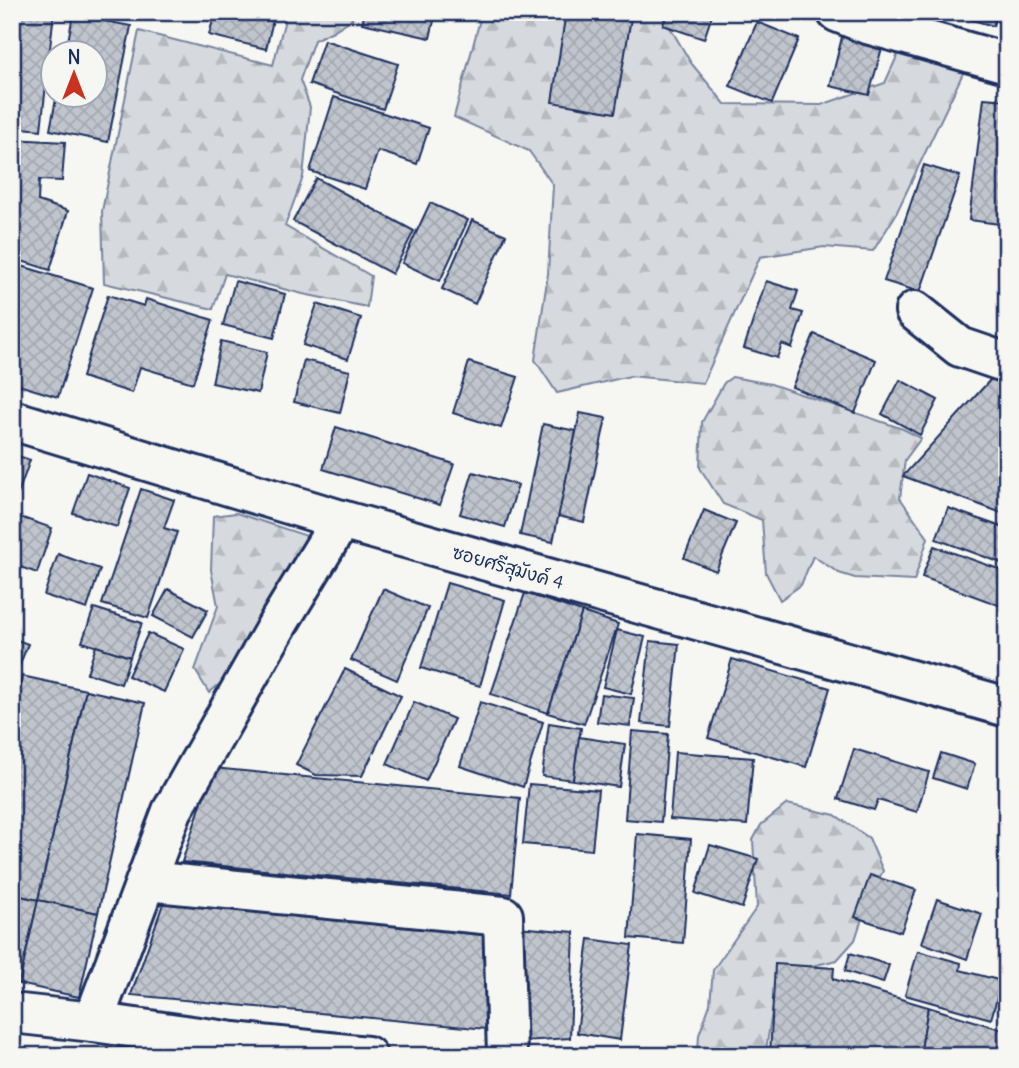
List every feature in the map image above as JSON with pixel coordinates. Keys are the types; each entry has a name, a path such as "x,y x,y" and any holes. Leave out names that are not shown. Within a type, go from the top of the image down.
{"street":[{"path":"837,12 867,24 1007,63"},
{"path":"915,311 960,347 1007,363"},
{"name":"ซอยศรีสุมังค์ 4","path":"12,420 341,520 1007,707"},
{"path":"93,1022 172,811 279,622 341,520"},
{"path":"146,881 503,916 507,1056"},
{"path":"12,1013 93,1022 233,1049 367,1056"}],"green space":[{"path":"287,12 353,12 352,19 314,40 300,80 310,107 303,177 285,226 371,276 367,307 225,274 213,309 104,283 102,211 139,31 273,65"},
{"path":"482,12 661,12 691,63 725,104 821,105 885,83 899,52 965,69 895,216 873,251 824,247 760,257 703,383 630,376 557,393 535,360 548,274 553,185 529,151 454,117"},
{"path":"732,377 771,384 903,429 921,438 905,460 900,498 928,538 914,581 855,578 839,573 813,556 801,585 780,600 766,573 762,520 723,504 700,468 702,422 724,383"},
{"path":"236,513 307,536 245,662 209,693 195,670 218,606 211,570 213,516"},
{"path":"787,804 835,815 869,838 883,871 869,897 855,940 837,960 778,974 765,1056 704,1056 698,1051 699,1035 710,1004 713,970 757,907 753,840 761,825"}],"building":[{"path":"12,12 54,12 51,38 38,38 38,108 43,108 41,130 12,127"},
{"path":"215,12 275,12 266,49 209,35"},
{"path":"365,12 436,12 430,38 362,23"},
{"path":"566,12 632,12 615,113 552,102"},
{"path":"667,12 713,12 704,39 663,25"},
{"path":"946,12 997,12 993,26"},
{"path":"73,15 131,26 108,142 50,130 54,108 108,108 108,38 69,38"},
{"path":"757,22 799,39 772,103 730,86"},
{"path":"843,33 883,44 869,95 830,86"},
{"path":"324,40 398,64 383,109 309,84"},
{"path":"334,97 429,128 417,164 378,151 365,189 310,171"},
{"path":"984,98 1007,100 1007,225 969,220"},
{"path":"12,139 65,142 62,181 39,180 38,201 68,211 50,270 12,258"},
{"path":"924,165 960,176 920,292 884,281"},
{"path":"316,178 414,231 392,274 293,221"},
{"path":"430,203 468,220 440,281 402,263"},
{"path":"472,220 506,235 475,304 442,289"},
{"path":"12,263 93,288 58,397 12,383"},
{"path":"235,281 285,294 274,338 223,325"},
{"path":"766,281 798,291 792,310 803,313 792,348 782,344 777,358 744,348"},
{"path":"108,295 144,306 146,299 213,320 193,383 140,367 132,393 82,377"},
{"path":"317,304 361,318 348,359 303,345"},
{"path":"814,334 876,360 855,413 792,387"},
{"path":"221,341 267,352 258,393 212,383"},
{"path":"304,360 350,371 340,413 294,402"},
{"path":"469,362 518,377 501,428 453,413"},
{"path":"1000,369 1007,372 1007,515 903,476"},
{"path":"900,380 938,400 920,435 882,414"},
{"path":"580,413 606,418 584,522 558,516"},
{"path":"543,424 576,431 553,542 520,535"},
{"path":"336,427 454,464 440,505 323,469"},
{"path":"12,454 30,460 13,508 12,507"},
{"path":"473,472 518,485 505,527 460,514"},
{"path":"87,473 130,488 117,527 73,513"},
{"path":"141,489 174,500 164,528 177,532 148,618 102,604"},
{"path":"948,508 1007,529 1007,565 936,539"},
{"path":"704,510 736,523 716,571 684,558"},
{"path":"14,515 52,528 37,573 12,564"},
{"path":"934,546 1007,572 1007,608 922,577"},
{"path":"58,554 100,569 87,609 44,595"},
{"path":"447,583 505,600 480,686 421,668"},
{"path":"168,589 208,610 193,637 153,616"},
{"path":"383,589 428,608 397,680 351,660"},
{"path":"525,593 582,612 548,713 491,694"},
{"path":"94,608 142,623 130,657 82,642"},
{"path":"582,612 618,624 584,724 548,713"},
{"path":"617,630 645,637 631,694 603,687"},
{"path":"148,633 184,649 164,692 128,676"},
{"path":"12,638 28,644 12,684"},
{"path":"650,641 679,644 670,726 641,723"},
{"path":"96,646 130,657 121,684 87,673"},
{"path":"732,659 830,688 806,767 708,738"},
{"path":"345,669 401,696 362,776 316,775 296,765"},
{"path":"22,676 86,690 38,900 12,894 12,719"},
{"path":"86,690 145,703 98,913 38,900"},
{"path":"601,694 634,698 630,726 597,722"},
{"path":"414,702 454,719 426,781 387,764"},
{"path":"480,702 543,722 523,787 460,766"},
{"path":"549,723 581,728 573,780 542,776"},
{"path":"632,731 668,734 661,822 625,819"},
{"path":"579,737 625,744 619,787 573,780"},
{"path":"854,749 929,772 917,812 878,800 874,810 838,799"},
{"path":"675,752 753,758 747,825 670,819"},
{"path":"941,753 975,764 967,789 933,778"},
{"path":"213,768 520,798 511,894 182,862"},
{"path":"529,784 598,790 592,850 523,844"},
{"path":"637,834 691,839 683,943 629,938"},
{"path":"710,845 758,859 742,908 695,893"},
{"path":"870,875 916,890 901,932 855,917"},
{"path":"12,894 38,900 19,984 12,982"},
{"path":"937,899 982,914 967,959 922,943"},
{"path":"38,900 98,913 79,997 19,984"},
{"path":"164,901 495,933 486,1029 131,995"},
{"path":"517,927 574,932 570,1038 523,1041"},
{"path":"589,939 632,945 620,1040 577,1033"},
{"path":"918,951 961,963 960,970 1002,981 991,1019 905,995"},
{"path":"850,953 889,965 883,983 845,971"},
{"path":"775,964 834,968 833,979 928,1007 920,1056 770,1056"},
{"path":"928,1007 1007,1031 1007,1056 920,1056"}]}
